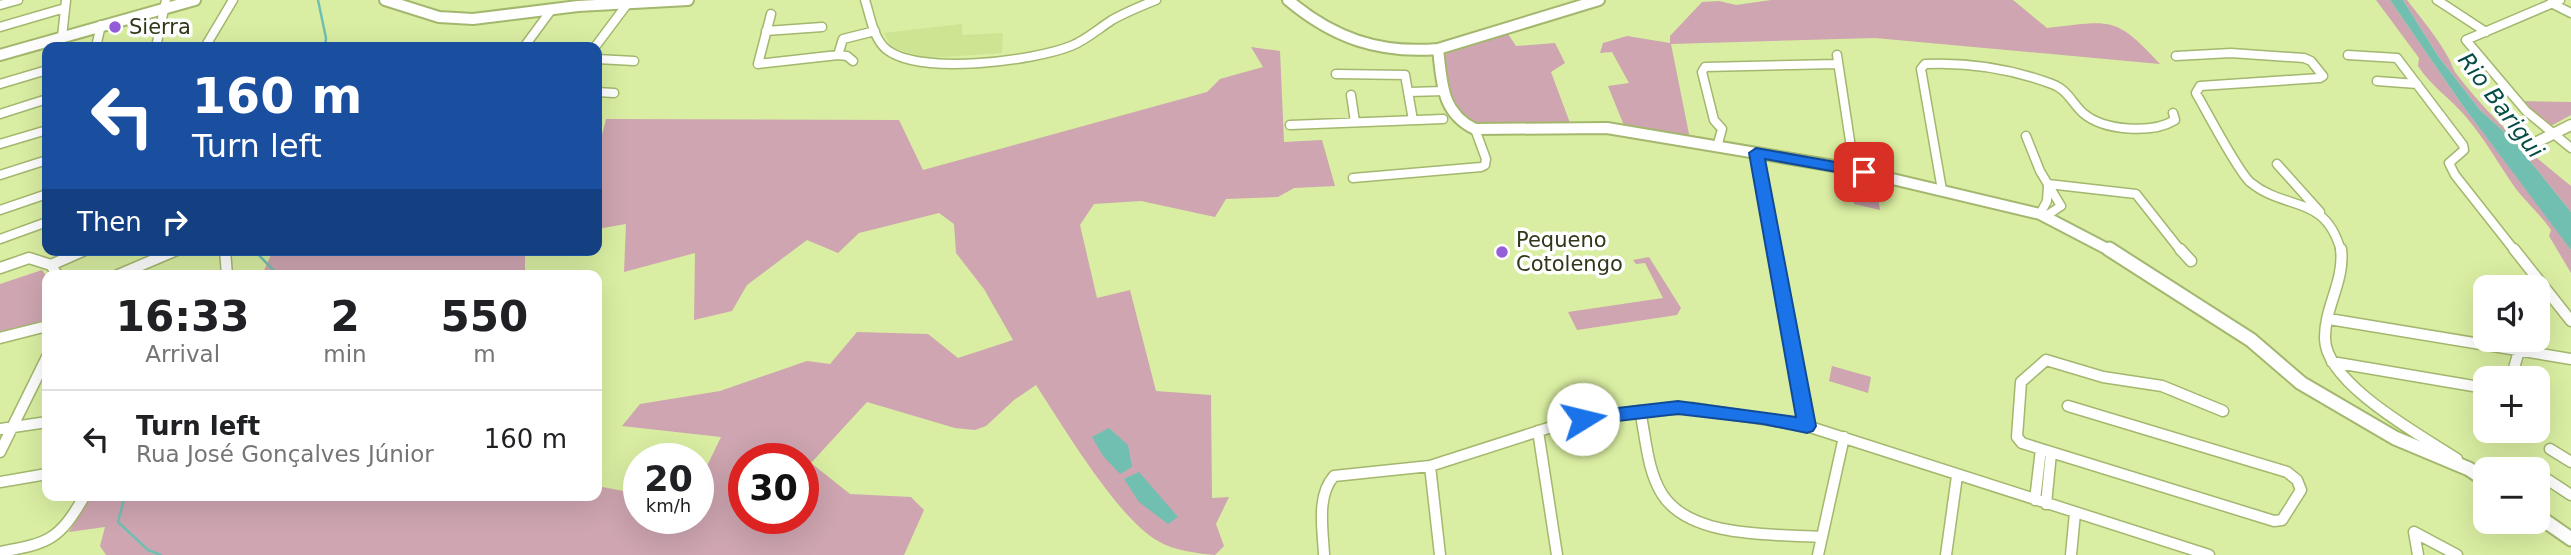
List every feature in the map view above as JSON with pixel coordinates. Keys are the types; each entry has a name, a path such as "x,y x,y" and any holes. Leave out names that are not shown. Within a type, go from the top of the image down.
{"main road":[{"path":"45,42 166,4 195,0"},
{"path":"389,1 429,14 462,19 496,18 616,3 688,0"},
{"path":"1288,0 1318,20 1370,46 1398,50 1438,49 1599,0"},
{"path":"0,55 42,43"},
{"path":"1438,49 1450,115 1475,129 1598,127 1846,168 2043,215 2095,240 2200,305 2251,340 2301,383 2367,423 2473,472"},
{"path":"2550,523 2568,534"}],"street":[{"path":"0,5 18,0"},
{"path":"208,42 233,0"},
{"path":"865,0 875,31 886,49 911,62 947,64 1043,54 1069,46 1117,17 1156,0"},
{"path":"2437,0 2486,32"},
{"path":"2571,13 2552,1 2466,40 2518,103 2571,148"},
{"path":"598,42 628,2"},
{"path":"612,22 616,3"},
{"path":"0,27 66,4 62,37"},
{"path":"157,42 166,4"},
{"path":"528,42 552,9"},
{"path":"771,14 758,64 838,55 847,56 853,61"},
{"path":"97,42 100,25"},
{"path":"766,31 822,27"},
{"path":"838,55 843,39 875,31"},
{"path":"2176,56 2231,53 2304,58 2311,61 2323,76 2200,86 2196,90 2197,97 2222,141 2248,180 2260,189 2323,216"},
{"path":"2348,55 2397,58 2465,148 2451,160 2451,169 2571,321"},
{"path":"602,59 634,61"},
{"path":"1717,147 1722,130 1714,120 1702,72 1705,67 1837,60 1852,154"},
{"path":"1942,190 1921,69 1925,64 1972,65 2053,84 2068,93 2085,115 2102,122 2155,128 2173,123 2173,113"},
{"path":"0,84 42,71"},
{"path":"1336,74 1402,73 1406,77 1413,120"},
{"path":"2377,81 2417,84"},
{"path":"1409,92 1444,91"},
{"path":"602,92 614,93"},
{"path":"1351,95 1355,122"},
{"path":"0,114 42,101"},
{"path":"1290,125 1443,119"},
{"path":"2535,143 2571,125"},
{"path":"1353,178 1481,167 1485,165 1486,159 1475,129"},
{"path":"0,144 42,131"},
{"path":"2026,136 2061,206 2043,215"},
{"path":"1756,153 1807,426"},
{"path":"0,175 42,162"},
{"path":"2277,164 2323,216 2339,244 2342,261 2324,344 2332,362 2357,388 2469,469"},
{"path":"2043,215 2048,184"},
{"path":"2048,184 2136,194 2169,238 2191,261"},
{"path":"0,210 42,196"},
{"path":"0,239 42,224"},
{"path":"51,265 71,256"},
{"path":"130,270 163,256"},
{"path":"0,268 29,258 51,265 54,270"},
{"path":"2329,319 2473,343"},
{"path":"0,338 42,327"},
{"path":"2526,352 2571,359"},
{"path":"2068,407 2281,470 2297,480 2301,494 2282,520 2274,521 2046,451 2022,443 2017,437 2020,386 2046,360 2102,377 2162,386 2223,411"},
{"path":"2332,362 2473,386"},
{"path":"0,452 42,375"},
{"path":"1324,555 1323,494 1330,479 1341,475 1430,466 1583,419 1640,411 1692,408 1807,426 2201,554"},
{"path":"1640,411 1658,486 1662,496 1678,513 1712,527 1822,537"},
{"path":"0,429 42,423"},
{"path":"1538,431 1557,555"},
{"path":"1818,555 1844,437"},
{"path":"2550,449 2571,462"},
{"path":"2035,500 2046,451"},
{"path":"2046,451 2046,504"},
{"path":"1430,466 1440,555"},
{"path":"0,482 42,475"},
{"path":"1945,555 1957,476"},
{"path":"2550,481 2571,495"},
{"path":"0,552 42,543 60,535 81,501"},
{"path":"2071,555 2075,513"},
{"path":"2418,555 2414,532 2457,555"}],"shaded area":[{"path":"1771,0 2013,0 2047,28 2099,23 2121,29 2160,64 1875,38 1671,44 1690,139 1625,128 1608,86 1629,83 1612,52 1600,53 1603,43 1627,36 1670,43 1670,36 1702,2 1719,1 1736,5"},
{"path":"2376,0 2390,0 2463,106 2559,233 2571,250 2571,273 2549,236 2551,230 2516,189 2473,125 2423,73 2418,66 2419,58"},
{"path":"2403,0 2407,0 2429,28 2455,72 2481,104 2524,147 2571,186 2571,212 2513,140 2480,110 2438,56"},
{"path":"962,24 962,35 1003,33 1002,53 929,58 892,48 884,33"},
{"path":"1508,34 1516,46 1555,43 1565,63 1551,72 1570,123 1475,124 1459,112 1450,95 1444,54"},
{"path":"1251,47 1280,51 1284,142 1322,140 1335,186 1294,188 1278,197 1226,199 1215,217 1141,201 1094,204 1080,225 1097,298 1130,290 1156,391 1211,395 1212,498 1229,497 1216,524 1224,546 1215,555 1171,547 1142,530 1092,470 1036,385 1014,400 986,426 975,430 955,428 867,402 819,454 819,443 728,443 728,534 819,534 819,469 850,494 911,497 924,510 904,555 106,555 100,546 105,527 69,532 87,501 602,501 602,487 623,491 623,534 714,534 714,451 721,437 622,426 640,404 720,391 807,361 830,364 857,332 928,334 958,358 1013,340 984,289 956,253 954,224 939,213 859,233 838,253 807,240 747,285 732,311 694,320 695,253 624,272 626,224 602,228 602,135 606,119 899,120 923,170 1207,92 1220,79 1263,67"},
{"path":"2519,101 2571,102 2571,115 2549,127"},
{"path":"1851,174 1875,179 1880,210 1854,204"},
{"path":"270,256 525,256 525,270 264,270"},
{"path":"1649,257 1681,308 1677,315 1577,330 1568,312 1663,298 1645,263 1636,264 1633,260"},
{"path":"42,270 42,324 0,334 0,284"},
{"path":"1832,366 1871,377 1868,393 1829,381"}],"water":[{"name":"Rio Barigui","path":"2390,0 2403,0 2438,56 2480,110 2513,140 2571,212 2571,250 2463,106"},
{"path":"1109,428 1128,445 1132,467 1120,474 1103,456 1092,437"},
{"path":"1139,472 1178,517 1168,524 1139,502 1124,479"}],"waterway":[{"path":"318,0 326,42"},
{"path":"260,256 273,270"},
{"path":"123,501 118,522 148,550 161,555"}],"place":[{"name":"Sierra","path":"115,27"},
{"name":"Pequeno Cotolengo","path":"1502,252"}],"route":[{"path":"1583,419 1640,411 1692,408 1807,426 1756,153 1864,172"}]}
